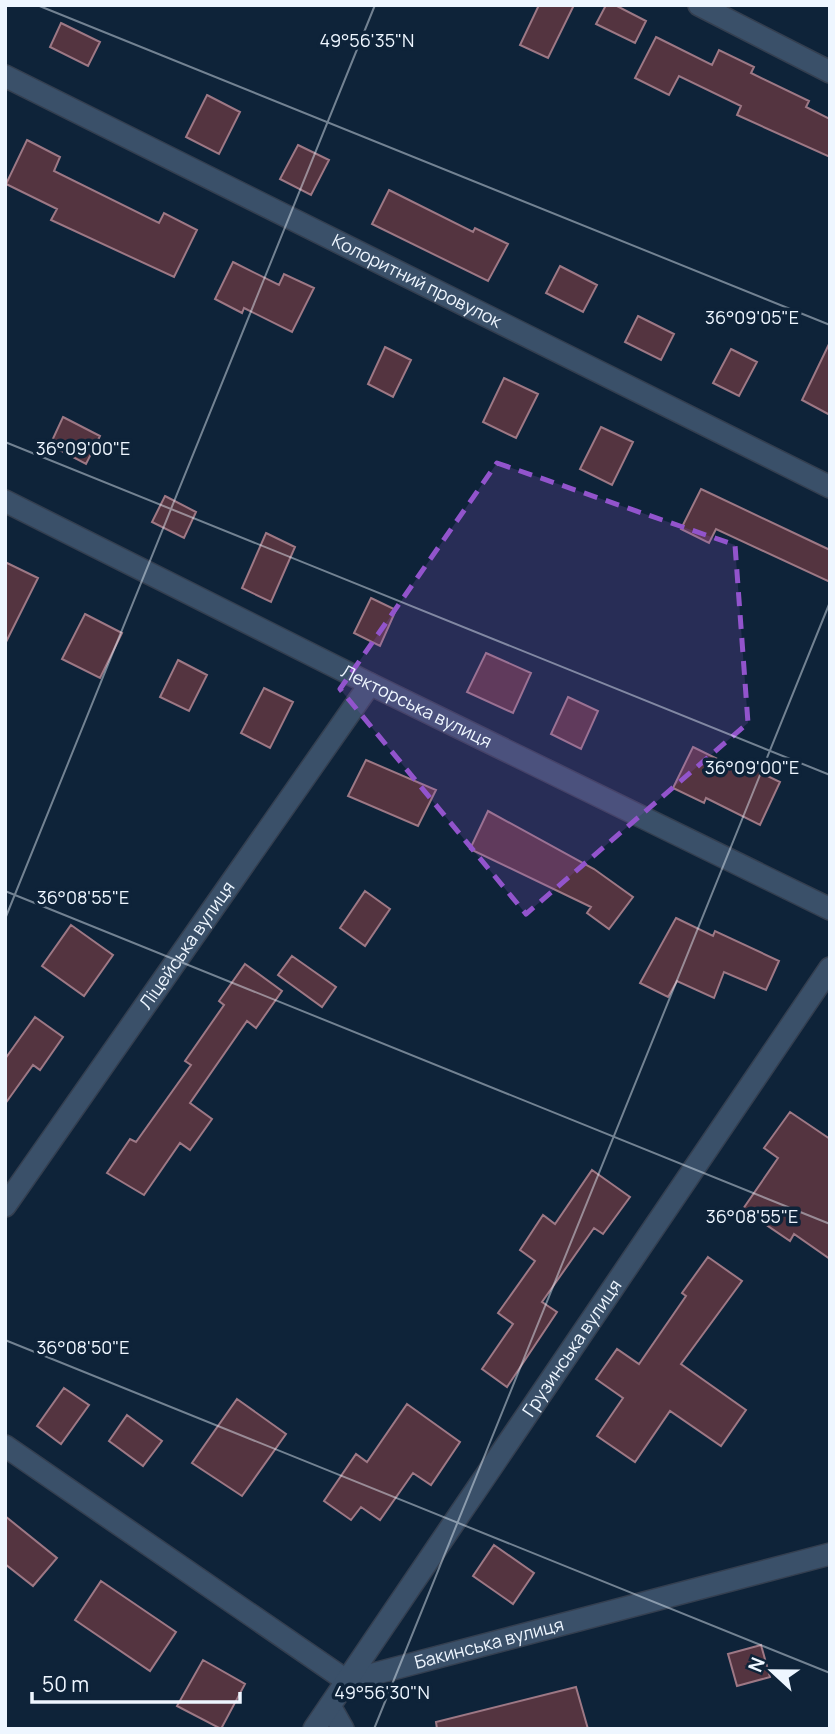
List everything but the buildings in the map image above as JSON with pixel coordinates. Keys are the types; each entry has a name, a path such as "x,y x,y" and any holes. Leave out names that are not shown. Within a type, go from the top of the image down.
{"street":[{"path":"699,5 830,72"},
{"name":"Колоритний провулок","path":"5,76 830,487"},
{"name":"Лекторська вулиця","path":"5,501 370,684 830,909"},
{"name":"Ліцейська вулиця","path":"5,1206 370,684"},
{"name":"Грузинська вулиця","path":"314,1729 830,968"},
{"path":"5,1446 347,1681"},
{"name":"Бакинська вулиця","path":"347,1681 830,1553"},
{"path":"330,1706 343,1729"}],"highlighted area":[{"path":"497,463 735,545 748,723 526,914 340,689"}]}
